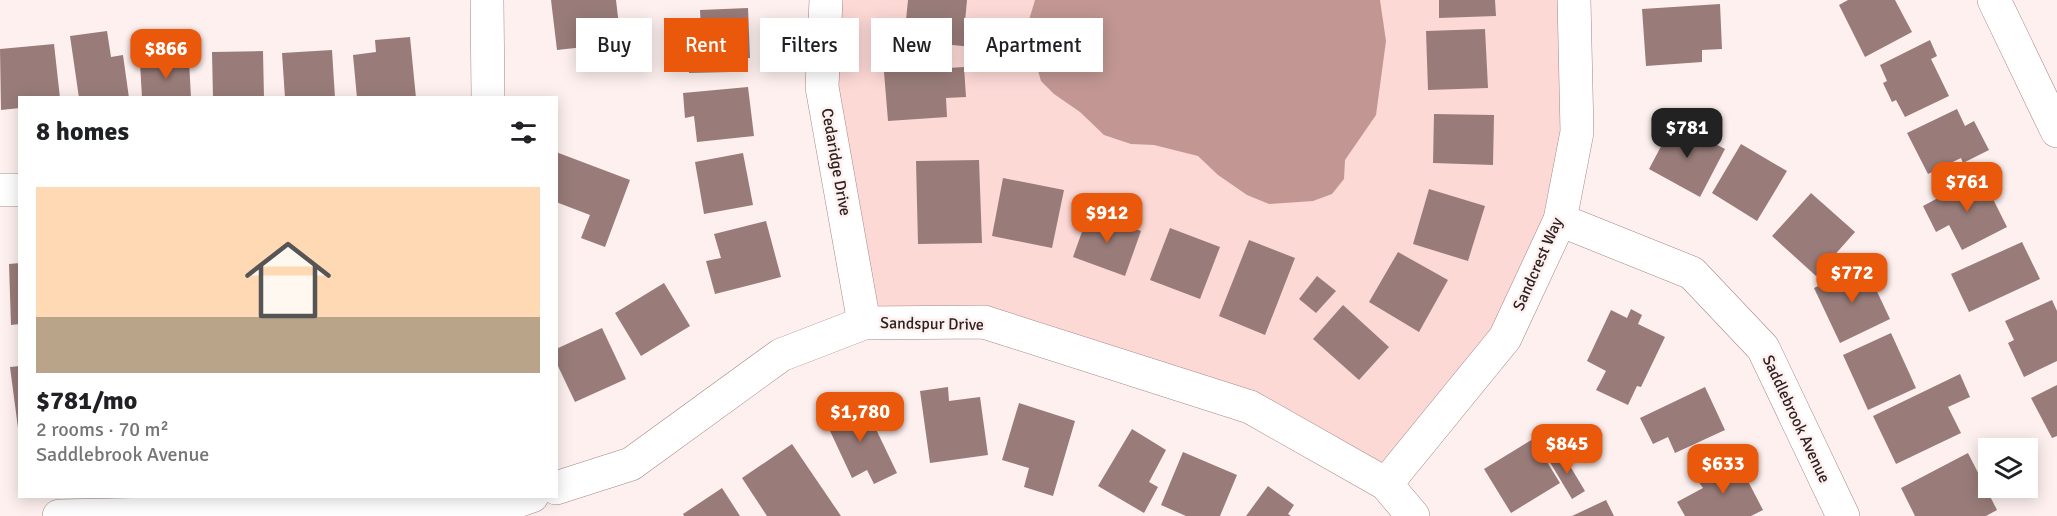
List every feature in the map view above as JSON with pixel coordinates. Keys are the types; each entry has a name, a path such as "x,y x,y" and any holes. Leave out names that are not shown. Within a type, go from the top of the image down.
{"street":[{"path":"487,0 488,96"},
{"name":"Cedaridge Drive","path":"826,0 822,87 864,323"},
{"name":"Sandcrest Way","path":"1386,484 1505,338 1560,220 1577,132 1574,0"},
{"path":"1994,0 2057,131"},
{"path":"0,190 18,190"},
{"name":"Saddlebrook Avenue","path":"1560,220 1692,273 1763,348 1843,516"},
{"name":"Sandspur Drive","path":"558,487 632,464 781,355 864,323 984,322 1250,407 1386,484 1413,516"},
{"path":"59,516 501,511 528,498"}],"shaded area":[{"path":"826,0 1574,0 1577,132 1505,338 1386,484 1250,407 984,322 864,323 834,72 859,72 859,18 828,18"},
{"path":"1035,0 1380,0 1386,41 1376,115 1345,160 1344,179 1332,194 1313,201 1269,204 1247,195 1218,175 1198,156 1154,145 1131,144 1104,135 1080,112 1054,94 1041,81 1038,72 1103,72 1103,18 1030,18"}],"building":[{"path":"551,0 616,0 618,18 576,18 576,48 557,50"},
{"path":"908,0 967,0 964,18 964,46 952,45 952,18 906,18"},
{"path":"1439,0 1495,0 1496,16 1439,18"},
{"path":"1848,0 1895,0 1912,32 1865,57 1839,5"},
{"path":"1720,4 1722,49 1702,50 1702,62 1646,66 1642,9"},
{"path":"748,8 750,58 748,58 748,18 700,18 700,10"},
{"path":"1485,29 1488,88 1428,90 1426,31"},
{"path":"107,31 111,57 123,55 129,96 79,96 70,36"},
{"path":"410,37 416,96 357,96 353,55 376,52 375,40"},
{"path":"1930,40 1937,56 1931,59 1949,96 1905,117 1896,100 1892,102 1883,83 1887,81 1880,65"},
{"path":"54,44 60,96 18,96 18,108 1,110 0,49"},
{"path":"332,50 335,96 285,96 282,53"},
{"path":"263,51 264,96 213,96 212,52"},
{"path":"189,60 191,96 142,96 140,63"},
{"path":"964,67 966,97 946,98 947,117 888,121 884,72 952,72 952,68"},
{"path":"748,87 754,136 697,142 694,116 685,118 683,93"},
{"path":"1957,109 1965,126 1974,121 1989,150 1963,163 1961,158 1928,174 1907,133"},
{"path":"1434,114 1494,115 1493,165 1433,163"},
{"path":"1674,122 1725,149 1700,197 1649,169"},
{"path":"1741,144 1787,171 1757,221 1712,193"},
{"path":"558,153 630,180 605,247 581,238 590,215 558,203"},
{"path":"743,153 753,205 704,214 695,162"},
{"path":"979,160 982,243 918,244 916,161"},
{"path":"1981,175 2007,227 1962,250 1949,225 1936,232 1923,206"},
{"path":"1003,178 1064,190 1052,248 992,236"},
{"path":"1429,189 1485,206 1468,261 1413,244"},
{"path":"1811,193 1855,232 1816,276 1772,236"},
{"path":"1089,212 1141,231 1125,276 1073,257"},
{"path":"766,221 781,277 715,294 706,261 721,258 714,234"},
{"path":"1170,228 1220,247 1200,299 1150,280"},
{"path":"1249,240 1295,258 1265,335 1219,316"},
{"path":"2022,242 2040,279 1969,312 1951,274"},
{"path":"1398,252 1448,280 1419,332 1369,302"},
{"path":"18,263 18,324 11,325 9,264"},
{"path":"1864,264 1890,319 1840,343 1814,288"},
{"path":"1317,276 1336,291 1316,313 1299,299"},
{"path":"664,283 690,326 641,356 615,313"},
{"path":"2052,300 2057,311 2057,361 2024,377 2008,343 2014,340 2005,321"},
{"path":"1343,305 1389,347 1359,380 1313,339"},
{"path":"1631,309 1642,315 1638,324 1665,337 1641,387 1637,386 1628,405 1596,390 1606,371 1587,361 1611,310 1627,318"},
{"path":"602,328 626,379 575,402 558,366 558,348"},
{"path":"1891,333 1916,388 1868,410 1843,355"},
{"path":"18,366 18,428 10,367"},
{"path":"1960,374 1970,397 1948,407 1961,433 1896,464 1873,416"},
{"path":"2057,385 2057,436 2052,438 2031,398"},
{"path":"948,387 949,401 980,397 988,455 930,463 920,391"},
{"path":"1705,387 1725,430 1675,453 1668,437 1653,444 1640,418"},
{"path":"862,400 897,473 874,484 867,470 852,478 824,418"},
{"path":"1019,403 1075,421 1053,496 1024,487 1029,468 1002,460"},
{"path":"1132,429 1166,450 1149,482 1158,487 1144,513 1098,486"},
{"path":"1533,439 1560,483 1511,513 1484,469"},
{"path":"792,444 841,516 767,516 742,478"},
{"path":"1561,451 1585,491 1572,499 1548,459"},
{"path":"1183,452 1237,475 1220,516 1186,516 1161,505"},
{"path":"1968,453 1978,473 1978,498 1991,498 1997,510 1986,516 1915,516 1901,488"},
{"path":"1737,460 1763,510 1751,516 1685,516 1677,502 1703,488 1698,481"},
{"path":"1268,486 1294,505 1288,514 1291,516 1246,516"},
{"path":"722,488 740,516 684,516 683,514"},
{"path":"1606,500 1614,516 1572,516"}]}
